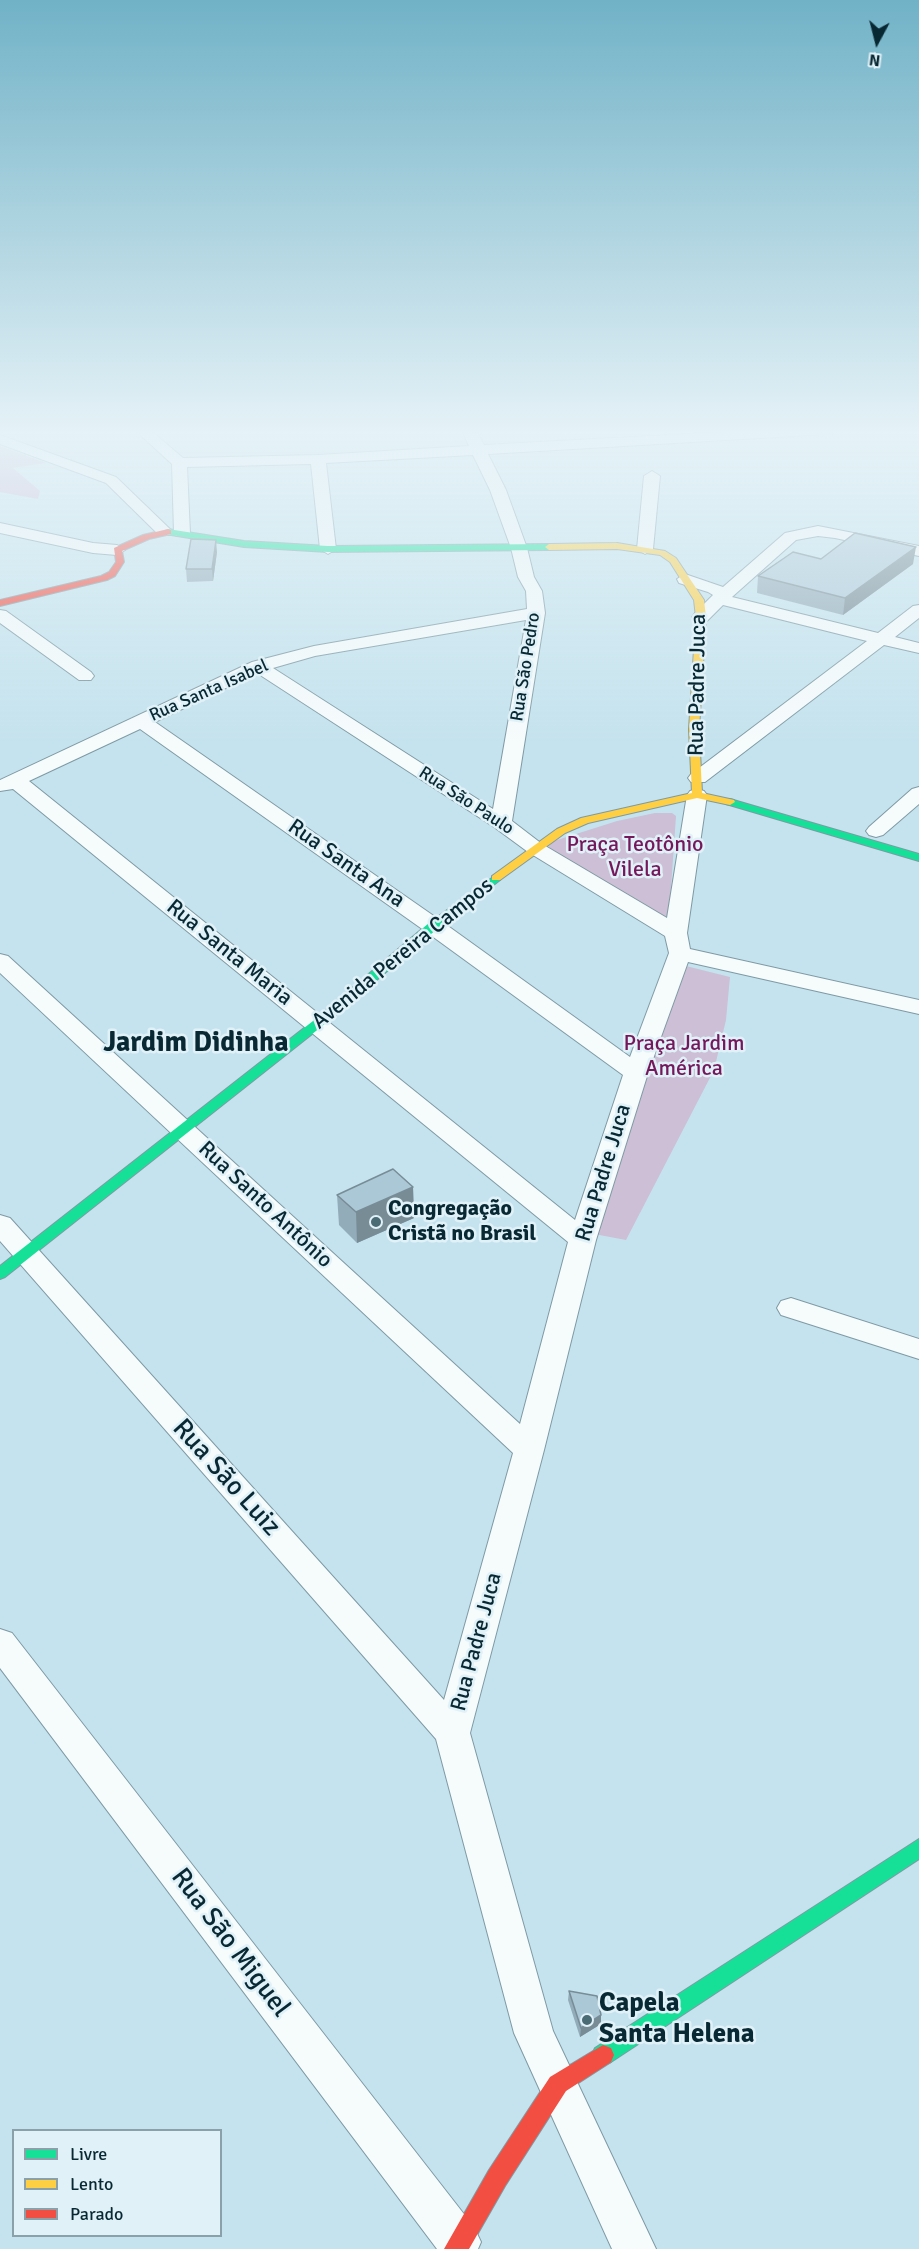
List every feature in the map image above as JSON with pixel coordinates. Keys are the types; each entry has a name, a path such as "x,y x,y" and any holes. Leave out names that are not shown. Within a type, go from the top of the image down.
{"main road":[{"name":"Rua Padre Juca","path":"117,550 139,546 160,535"},
{"name":"Rua Padre Juca","path":"193,535 244,544 328,549 617,546 662,553 673,560 699,600 701,617 694,729 697,786"},
{"path":"0,603 104,578 112,574 120,562 117,550"},
{"path":"0,614 98,590 129,575"},
{"path":"697,786 718,787 777,802 919,843"},
{"path":"697,786 746,806 919,858"},
{"name":"Avenida Pereira Campos","path":"585,820 601,807 653,790 697,786"},
{"name":"Avenida Pereira Campos","path":"0,1274 317,1024 434,926 535,848 561,831 585,820 697,786"},
{"path":"458,2246 497,2178 558,2084 919,1848"}],"street":[{"path":"32,535 93,548 117,550"},
{"path":"326,535 328,549"},
{"name":"Rua São Pedro","path":"501,823 536,613 534,591 526,577 514,535"},
{"path":"645,549 646,535"},
{"path":"701,617 784,540 798,535"},
{"path":"844,535 919,551"},
{"path":"686,579 714,588 721,597 919,648"},
{"path":"697,786 919,610"},
{"name":"Rua Santa Isabel","path":"8,784 258,666 314,651 536,613"},
{"path":"0,614 85,676"},
{"name":"Rua São Paulo","path":"258,666 501,823 678,943 919,1007"},
{"name":"Rua Santa Ana","path":"142,721 434,926 636,1073"},
{"name":"Rua Santa Maria","path":"8,784 317,1024 582,1240"},
{"name":"Rua Padre Juca","path":"634,2249 534,2033 452,1733 530,1450 582,1240 678,943 697,786"},
{"path":"876,831 919,793"},
{"name":"Rua Santo Antônio","path":"0,961 530,1450"},
{"name":"Rua São Luiz","path":"0,1224 452,1733"},
{"path":"791,1308 919,1349"},
{"name":"Rua São Miguel","path":"0,1643 458,2246"}],"green space":[{"name":"Praça Teotônio Vilela","path":"655,813 672,813 676,816 669,916 664,916 552,856 549,846 554,841 617,821"},
{"name":"Praça Jardim América","path":"686,966 730,977 726,1020 714,1070 626,1240 594,1234 641,1081"}],"building":[{"path":"852,535 864,535 916,547 845,598 758,576 793,552 821,559"},
{"path":"191,539 216,540 212,569 186,569"},
{"path":"393,1169 413,1187 356,1212 337,1195"},
{"path":"569,1991 597,1996 601,2015 581,2028"}],"traffic: fast":[{"path":"187,535 244,544 328,549 549,547"},
{"path":"730,802 919,858"},
{"path":"0,1274 317,1024 433,926 496,878"},
{"path":"603,2055 919,1848"}],"traffic: slow":[{"path":"549,547 617,546 662,553 673,560 699,600 701,617 694,729 697,795"},
{"path":"496,878 561,831 585,820 697,795 730,802"}],"traffic: jam":[{"path":"0,603 104,578 112,574 120,562 117,550 155,535"},
{"path":"456,2249 497,2178 558,2084 603,2055"}],"place":[{"name":"Congregação Cristã no Brasil","path":"376,1222"},
{"name":"Capela Santa Helena","path":"587,2020"}],"district":[{"name":"Jardim Didinha","path":"196,1044"}]}
